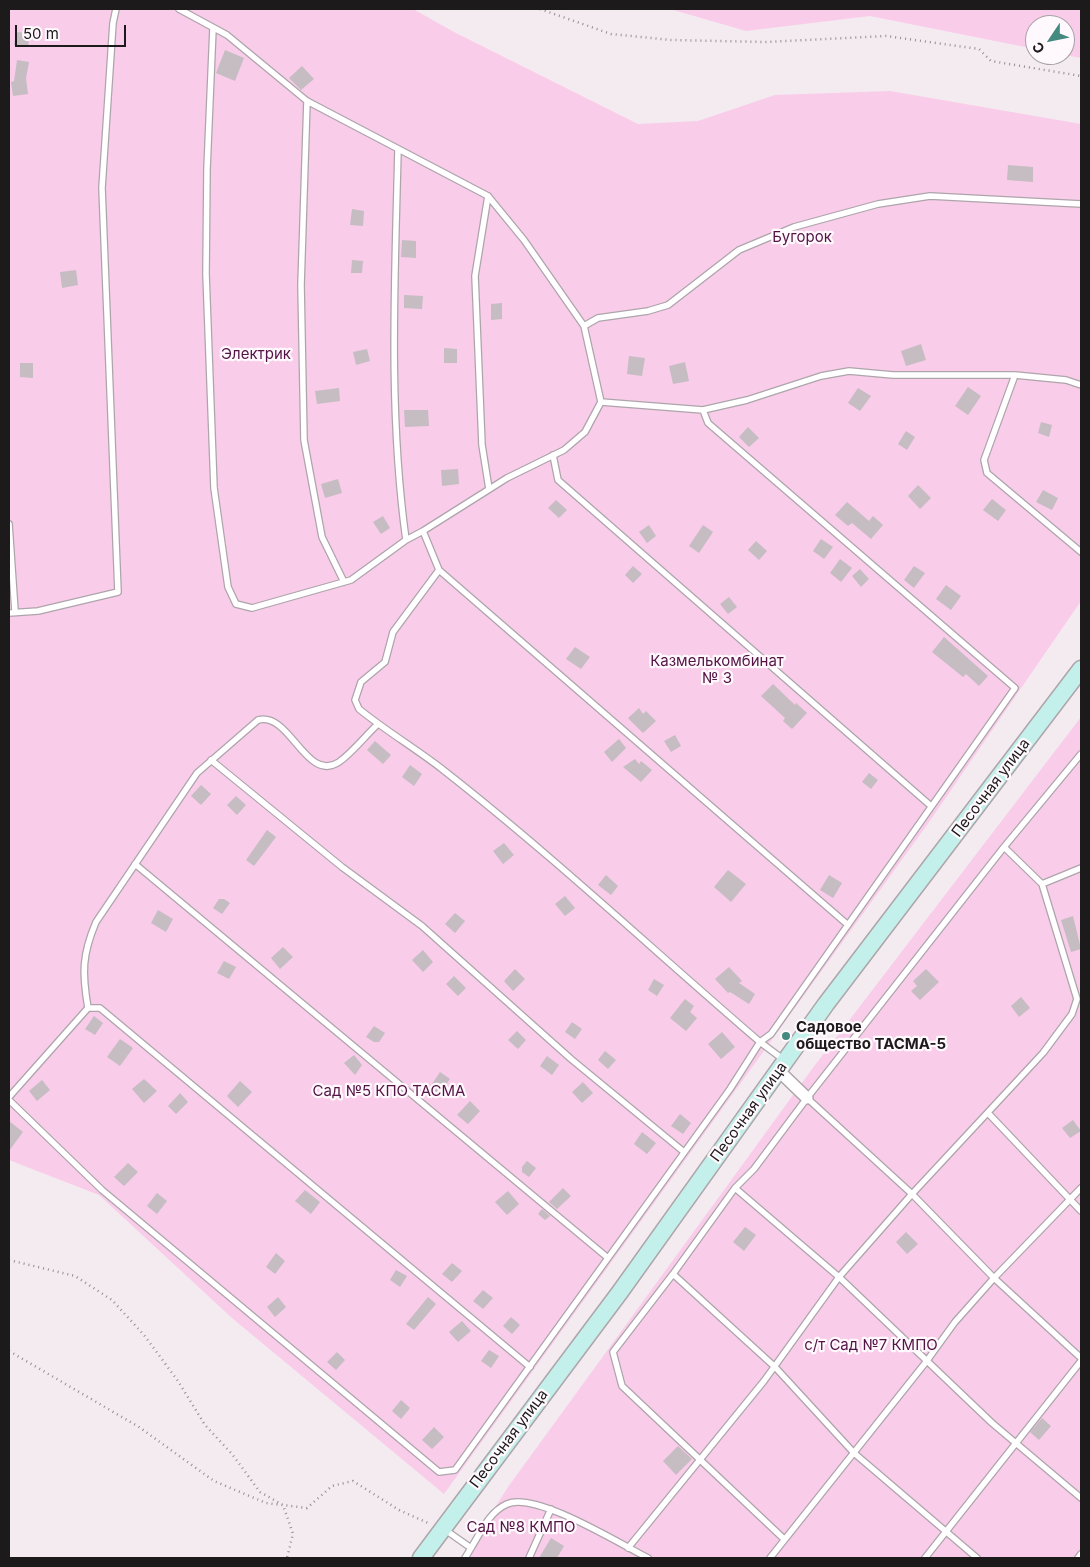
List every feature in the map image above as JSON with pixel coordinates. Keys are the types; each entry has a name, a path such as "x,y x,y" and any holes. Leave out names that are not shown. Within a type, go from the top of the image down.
{"main road":[{"name":"Песочная улица","path":"421,1558 620,1292 826,1004 1081,669"}],"street":[{"path":"782,1066 807,1098"}],"lane":[{"path":"9,524 12,612 38,611 118,592 102,188 113,23 116,9"},
{"path":"180,9 227,35 306,101 488,196 524,240 584,326 601,402 584,432 564,450 490,489 406,540 351,580 252,608 236,604 228,587 214,488 206,274 207,169 214,28"},
{"path":"306,101 301,285 304,440 322,536 344,582"},
{"path":"398,149 393,362 400,499 406,540"},
{"path":"488,196 475,276 482,445 490,489"},
{"path":"584,326 598,318 648,311 668,305 738,250 794,227 878,204 930,196 1081,204"},
{"path":"601,402 703,410 747,400 821,376 849,371 912,375 1015,375 1066,380 1081,386"},
{"path":"1015,375 984,460 988,472 1081,552"},
{"path":"530,1366 100,1008 88,1008 9,1099 102,1190 439,1472 455,1470 608,1258 684,1152 760,1042 770,1034 1015,688 708,423 703,410"},
{"path":"553,455 558,480 931,806"},
{"path":"423,531 439,570 848,925"},
{"path":"439,570 392,632 384,662 361,682 357,689 355,700 359,709 441,769 592,894 760,1042 782,1066"},
{"path":"88,1008 83,976 86,945 96,922 197,773 258,720 264,719 275,722 310,759 319,765 330,766 338,762 378,724"},
{"path":"784,1539 622,1386 613,1352 673,1274 735,1188 754,1168 1004,847 1081,754"},
{"path":"211,760 342,867 422,926 571,1058 684,1152"},
{"path":"628,1548 775,1367 839,1278 912,1194 1043,1053 1072,1014 1077,999 1042,884 1004,847"},
{"path":"135,864 608,1258"},
{"path":"1042,884 1081,868"},
{"path":"807,1098 912,1194 994,1278 1081,1360 925,1558"},
{"path":"988,1113 1081,1211"},
{"path":"735,1188 839,1278 926,1362 1016,1443 1081,1498"},
{"path":"770,1558 926,1362 955,1322 994,1278 1081,1188"},
{"path":"673,1274 775,1367 854,1453 948,1531 977,1558"},
{"path":"465,1558 492,1513 508,1503 527,1502 560,1512 648,1558"},
{"path":"529,1558 550,1509"},
{"path":"442,1528 471,1548"},
{"path":"1078,1558 1081,1554"}],"path":[{"path":"540,9 611,34 671,40 766,42 886,36 979,49 991,61 1081,76"},
{"path":"9,1260 75,1276 112,1300 144,1335 178,1381 204,1425 232,1454 260,1492 283,1505 293,1534 287,1558"},
{"path":"9,1351 139,1427 214,1481 266,1503 306,1508 332,1486 353,1481 399,1510 442,1528"}],"green space":[{"path":"9,9 413,9 454,32 638,124 698,121 775,95 890,91 1081,124 1081,601 927,825 444,1494 232,1318 99,1195 9,1160"},
{"path":"670,9 1081,9 1081,58 1075,57 1075,15 1025,15 1025,47 870,16 746,31"},
{"name":"с/т Сад №7 КМПО","path":"1081,717 1081,1558 463,1558 508,1487 812,1069"}],"building":[{"path":"16,32 30,33 28,47 14,45"},
{"path":"225,50 244,58 235,81 216,73"},
{"path":"17,60 29,62 26,78 28,94 13,96 11,82 14,81"},
{"path":"302,66 314,79 301,90 289,78"},
{"path":"1008,165 1033,167 1033,182 1007,180"},
{"path":"352,209 364,211 363,226 350,225"},
{"path":"402,240 416,241 416,258 401,257"},
{"path":"352,260 363,261 362,273 351,273"},
{"path":"76,270 78,285 62,288 60,272"},
{"path":"404,295 423,296 422,309 404,308"},
{"path":"502,303 502,319 491,320 491,304"},
{"path":"921,344 926,360 906,366 901,351"},
{"path":"444,348 457,349 457,363 444,363"},
{"path":"367,349 370,361 356,365 353,352"},
{"path":"629,356 645,358 642,376 627,374"},
{"path":"685,362 689,381 673,384 669,366"},
{"path":"20,363 33,363 33,378 20,377"},
{"path":"968,387 981,396 968,415 955,406"},
{"path":"339,388 340,401 317,404 315,391"},
{"path":"858,388 871,396 860,411 848,403"},
{"path":"404,410 428,410 429,426 405,427"},
{"path":"1041,422 1052,425 1049,437 1038,433"},
{"path":"748,427 759,438 749,447 739,437"},
{"path":"906,431 915,437 907,450 898,444"},
{"path":"458,469 459,484 442,486 441,470"},
{"path":"338,479 342,493 325,498 321,484"},
{"path":"918,485 931,498 920,509 908,496"},
{"path":"1043,490 1058,498 1052,510 1036,502"},
{"path":"992,499 1006,510 998,521 983,510"},
{"path":"556,500 567,510 559,518 548,508"},
{"path":"847,502 869,521 873,516 883,525 871,539 852,523 848,526 835,515"},
{"path":"383,516 390,528 381,534 373,522"},
{"path":"649,525 656,536 647,543 639,532"},
{"path":"703,525 713,532 699,553 689,546"},
{"path":"821,539 833,547 824,559 813,551"},
{"path":"756,541 767,551 759,560 748,550"},
{"path":"840,559 852,568 841,582 830,573"},
{"path":"633,566 642,574 633,583 625,575"},
{"path":"914,566 925,573 914,588 904,580"},
{"path":"860,569 869,579 861,587 852,576"},
{"path":"946,585 961,596 951,610 936,599"},
{"path":"729,597 737,607 728,614 720,604"},
{"path":"944,637 988,676 979,686 966,674 963,677 932,652"},
{"path":"575,647 590,657 581,669 566,659"},
{"path":"773,684 795,705 796,703 807,713 792,729 783,721 785,718 761,696"},
{"path":"639,708 643,714 646,711 656,721 643,733 628,718"},
{"path":"675,735 681,746 671,752 664,741"},
{"path":"619,739 626,748 612,762 604,752"},
{"path":"375,741 391,755 383,764 367,750"},
{"path":"635,759 639,764 641,761 652,770 641,782 623,767"},
{"path":"410,765 422,774 414,786 402,777"},
{"path":"869,773 878,780 871,789 862,782"},
{"path":"201,785 211,794 201,805 191,796"},
{"path":"236,796 246,805 237,815 227,805"},
{"path":"267,830 276,837 254,866 246,860"},
{"path":"504,843 514,855 503,864 493,851"},
{"path":"728,870 746,884 731,902 714,887"},
{"path":"606,875 618,886 611,895 598,885"},
{"path":"829,875 842,883 833,898 820,890"},
{"path":"565,896 575,908 565,916 555,904"},
{"path":"219,899 224,899 230,903 222,914 213,908"},
{"path":"158,910 173,919 166,932 151,923"},
{"path":"455,913 465,921 455,933 445,924"},
{"path":"1073,916 1081,949 1071,952 1061,920"},
{"path":"283,947 293,957 280,969 271,958"},
{"path":"423,950 433,962 423,972 412,960"},
{"path":"224,961 236,967 229,979 217,973"},
{"path":"729,967 742,981 739,983 755,994 749,1004 730,992 728,993 715,979"},
{"path":"515,969 525,979 513,991 504,981"},
{"path":"926,969 939,982 920,1000 911,991 917,986 913,981"},
{"path":"454,976 466,988 458,996 446,984"},
{"path":"654,979 664,985 657,996 648,990"},
{"path":"1021,997 1030,1008 1019,1017 1011,1006"},
{"path":"685,999 694,1006 690,1012 697,1018 686,1031 670,1018"},
{"path":"94,1016 103,1023 95,1035 85,1029"},
{"path":"572,1022 582,1029 575,1039 565,1032"},
{"path":"374,1026 385,1033 379,1042 374,1042 366,1037"},
{"path":"517,1031 526,1040 518,1049 508,1040"},
{"path":"722,1032 735,1047 721,1059 708,1044"},
{"path":"120,1039 133,1048 120,1066 107,1057"},
{"path":"605,1051 616,1060 608,1069 598,1060"},
{"path":"354,1055 362,1065 355,1075 344,1063"},
{"path":"547,1056 559,1065 552,1075 540,1066"},
{"path":"440,1072 450,1079 439,1094 430,1087"},
{"path":"144,1079 157,1091 144,1103 132,1089"},
{"path":"42,1080 50,1090 37,1101 29,1091"},
{"path":"240,1081 252,1092 238,1107 227,1096"},
{"path":"583,1082 593,1093 582,1103 572,1092"},
{"path":"180,1093 188,1102 176,1114 168,1106"},
{"path":"470,1101 480,1111 468,1124 457,1115"},
{"path":"680,1114 691,1123 683,1134 671,1126"},
{"path":"1073,1120 1081,1131 1070,1138 1062,1128"},
{"path":"9,1121 23,1132 9,1151"},
{"path":"642,1132 656,1143 647,1154 634,1144"},
{"path":"527,1161 536,1168 529,1177 522,1172 522,1167"},
{"path":"128,1163 138,1172 124,1186 114,1177"},
{"path":"563,1188 571,1196 557,1209 549,1202"},
{"path":"305,1190 320,1202 311,1214 295,1201"},
{"path":"508,1191 519,1204 507,1215 495,1202"},
{"path":"157,1193 167,1201 157,1214 147,1206"},
{"path":"542,1209 550,1216 545,1220 538,1214"},
{"path":"745,1227 756,1235 744,1251 733,1242"},
{"path":"906,1232 918,1244 907,1254 896,1242"},
{"path":"276,1253 285,1261 275,1274 266,1267"},
{"path":"452,1263 462,1271 452,1282 442,1274"},
{"path":"396,1270 407,1276 400,1287 390,1280"},
{"path":"483,1290 493,1298 483,1309 473,1301"},
{"path":"278,1297 286,1307 275,1317 267,1307"},
{"path":"428,1297 436,1304 414,1330 406,1324"},
{"path":"511,1317 520,1325 512,1334 503,1326"},
{"path":"462,1321 471,1331 458,1342 449,1332"},
{"path":"489,1350 499,1356 491,1368 481,1361"},
{"path":"337,1352 345,1360 336,1370 327,1362"},
{"path":"401,1400 410,1408 401,1419 392,1411"},
{"path":"1042,1418 1051,1426 1039,1440 1030,1432"},
{"path":"434,1427 444,1437 432,1449 422,1440"},
{"path":"678,1446 692,1459 676,1475 663,1461"},
{"path":"551,1538 564,1546 557,1558 539,1558"}],"place":[{"name":"Садовое общество ТАСМА-5","path":"786,1036"}],"park label":[{"name":"Бугорок","path":"802,237"},
{"name":"Электрик","path":"256,354"},
{"name":"Казмелькомбинат № 3","path":"717,670"},
{"name":"Сад №5 КПО ТАСМА","path":"389,1091"},
{"name":"Сад №8 КМПО","path":"521,1527"}]}
